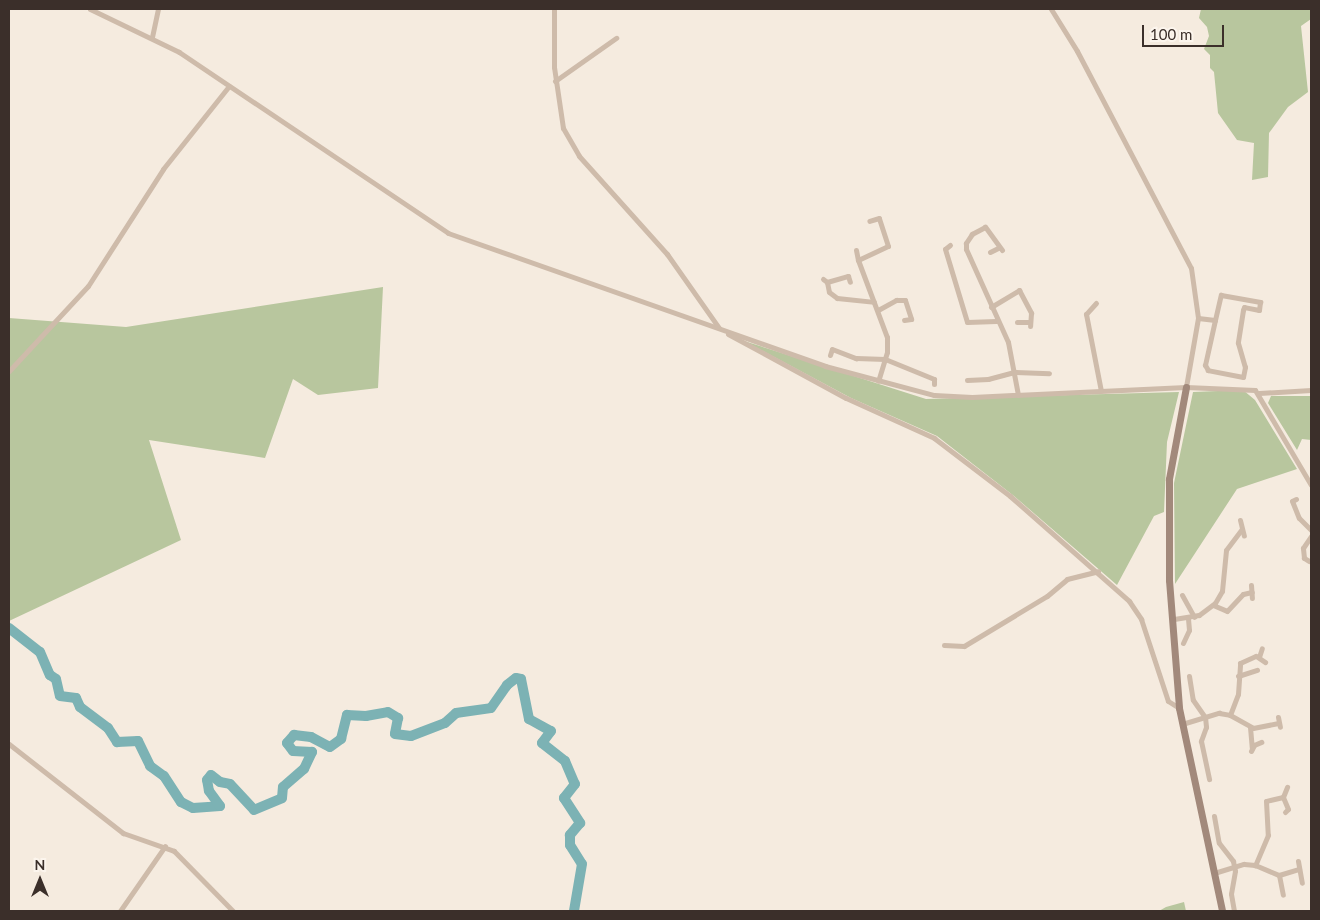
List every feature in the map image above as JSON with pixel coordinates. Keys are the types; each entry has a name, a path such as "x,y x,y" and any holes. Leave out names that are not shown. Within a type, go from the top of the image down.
{"street":[{"path":"90,9 152,37 229,86 448,233 720,329 878,381 934,395 1018,395 1186,387 1234,387 1259,393 1311,390"},
{"path":"152,37 158,9"},
{"path":"554,9 555,81 559,117 579,156 667,254 720,329 846,398 934,438 1098,571 1138,613 1168,701 1179,708"},
{"path":"1051,9 1077,52 1186,257 1194,279 1198,318 1169,479 1168,551 1179,708 1222,911"},
{"path":"555,81 616,38"},
{"path":"9,371 88,286 163,169 229,86"},
{"path":"858,260 888,246 879,218 870,222"},
{"path":"990,252 1000,249 985,225 972,234 966,248 996,321 1008,342 1018,395"},
{"path":"950,245 945,248 967,322 996,321"},
{"path":"856,250 887,337 885,358 878,381"},
{"path":"850,282 848,276 825,280 828,292 836,298 874,302"},
{"path":"991,307 1019,290 1031,313 1030,324 1017,322"},
{"path":"1221,295 1260,302 1259,310 1244,307 1243,310 1238,343 1245,367 1243,377 1208,370 1205,365 1215,320 1221,295"},
{"path":"878,310 896,300 905,300 911,319 904,320"},
{"path":"1096,303 1086,314 1101,391"},
{"path":"1198,318 1215,320"},
{"path":"830,354 832,349 856,358 885,358 934,379 934,384"},
{"path":"967,380 988,379 1015,372 1049,374"},
{"path":"1259,393 1311,485"},
{"path":"1296,499 1292,501 1299,518 1311,530"},
{"path":"1240,520 1244,536"},
{"path":"1174,620 1191,617 1213,606 1222,591 1226,550 1242,529"},
{"path":"1310,561 1303,553 1311,536"},
{"path":"944,645 957,647 971,642 993,625 1047,596 1067,579 1098,571"},
{"path":"1213,606 1227,611 1242,594 1252,595 1251,585"},
{"path":"1182,595 1191,617 1189,630 1183,643"},
{"path":"1259,658 1262,648"},
{"path":"1230,715 1238,694 1240,663 1250,657 1259,658 1265,662"},
{"path":"1238,676 1254,670"},
{"path":"1189,676 1192,690 1205,717 1206,727 1201,741 1208,765 1209,780"},
{"path":"1182,724 1219,713 1230,715 1250,727 1267,727 1279,722"},
{"path":"1250,727 1251,750 1261,742"},
{"path":"9,744 123,833 165,846 177,854 234,911"},
{"path":"1284,812 1288,809 1283,797 1287,787"},
{"path":"1255,865 1268,836 1266,801 1283,797"},
{"path":"1214,816 1219,829 1222,848 1234,868 1235,881 1231,894 1234,911"},
{"path":"120,911 165,846"},
{"path":"1298,861 1301,883"},
{"path":"1214,873 1255,865 1279,875 1299,869"},
{"path":"1279,875 1283,895"}],"green space":[{"path":"1201,9 1311,9 1311,19 1301,26 1308,92 1288,107 1269,133 1268,177 1252,180 1254,143 1237,140 1218,113 1214,72 1210,68 1210,55 1204,49 1209,36 1207,27 1199,18"},
{"path":"383,287 378,388 318,395 293,379 265,458 149,440 181,540 9,621 9,318 126,327"},
{"path":"744,341 926,399 1179,392 1167,442 1164,512 1154,516 1117,585 1014,496 937,436 851,398"},
{"path":"1243,390 1255,400 1297,469 1237,489 1175,584 1174,483 1193,392"},
{"path":"1271,396 1311,396 1311,440 1302,439 1297,450 1268,403"},
{"path":"1184,902 1186,911 1159,911 1166,907"}],"waterway":[{"path":"9,628 40,652 50,675 56,679 60,696 76,698 80,707 108,728 117,742 138,741 150,766 164,776 181,802 193,808 220,806 209,791 207,780 211,775 220,782 230,784 254,810 282,798 283,787 304,769 312,752 293,751 287,743 294,735 311,737 330,747 341,739 347,715 366,716 388,712 398,718 395,734 411,736 445,723 456,713 491,708 507,685 516,678 521,679 529,719 551,731 542,743 565,761 575,784 564,798 580,823 570,835 570,845 582,864 574,911"}]}
